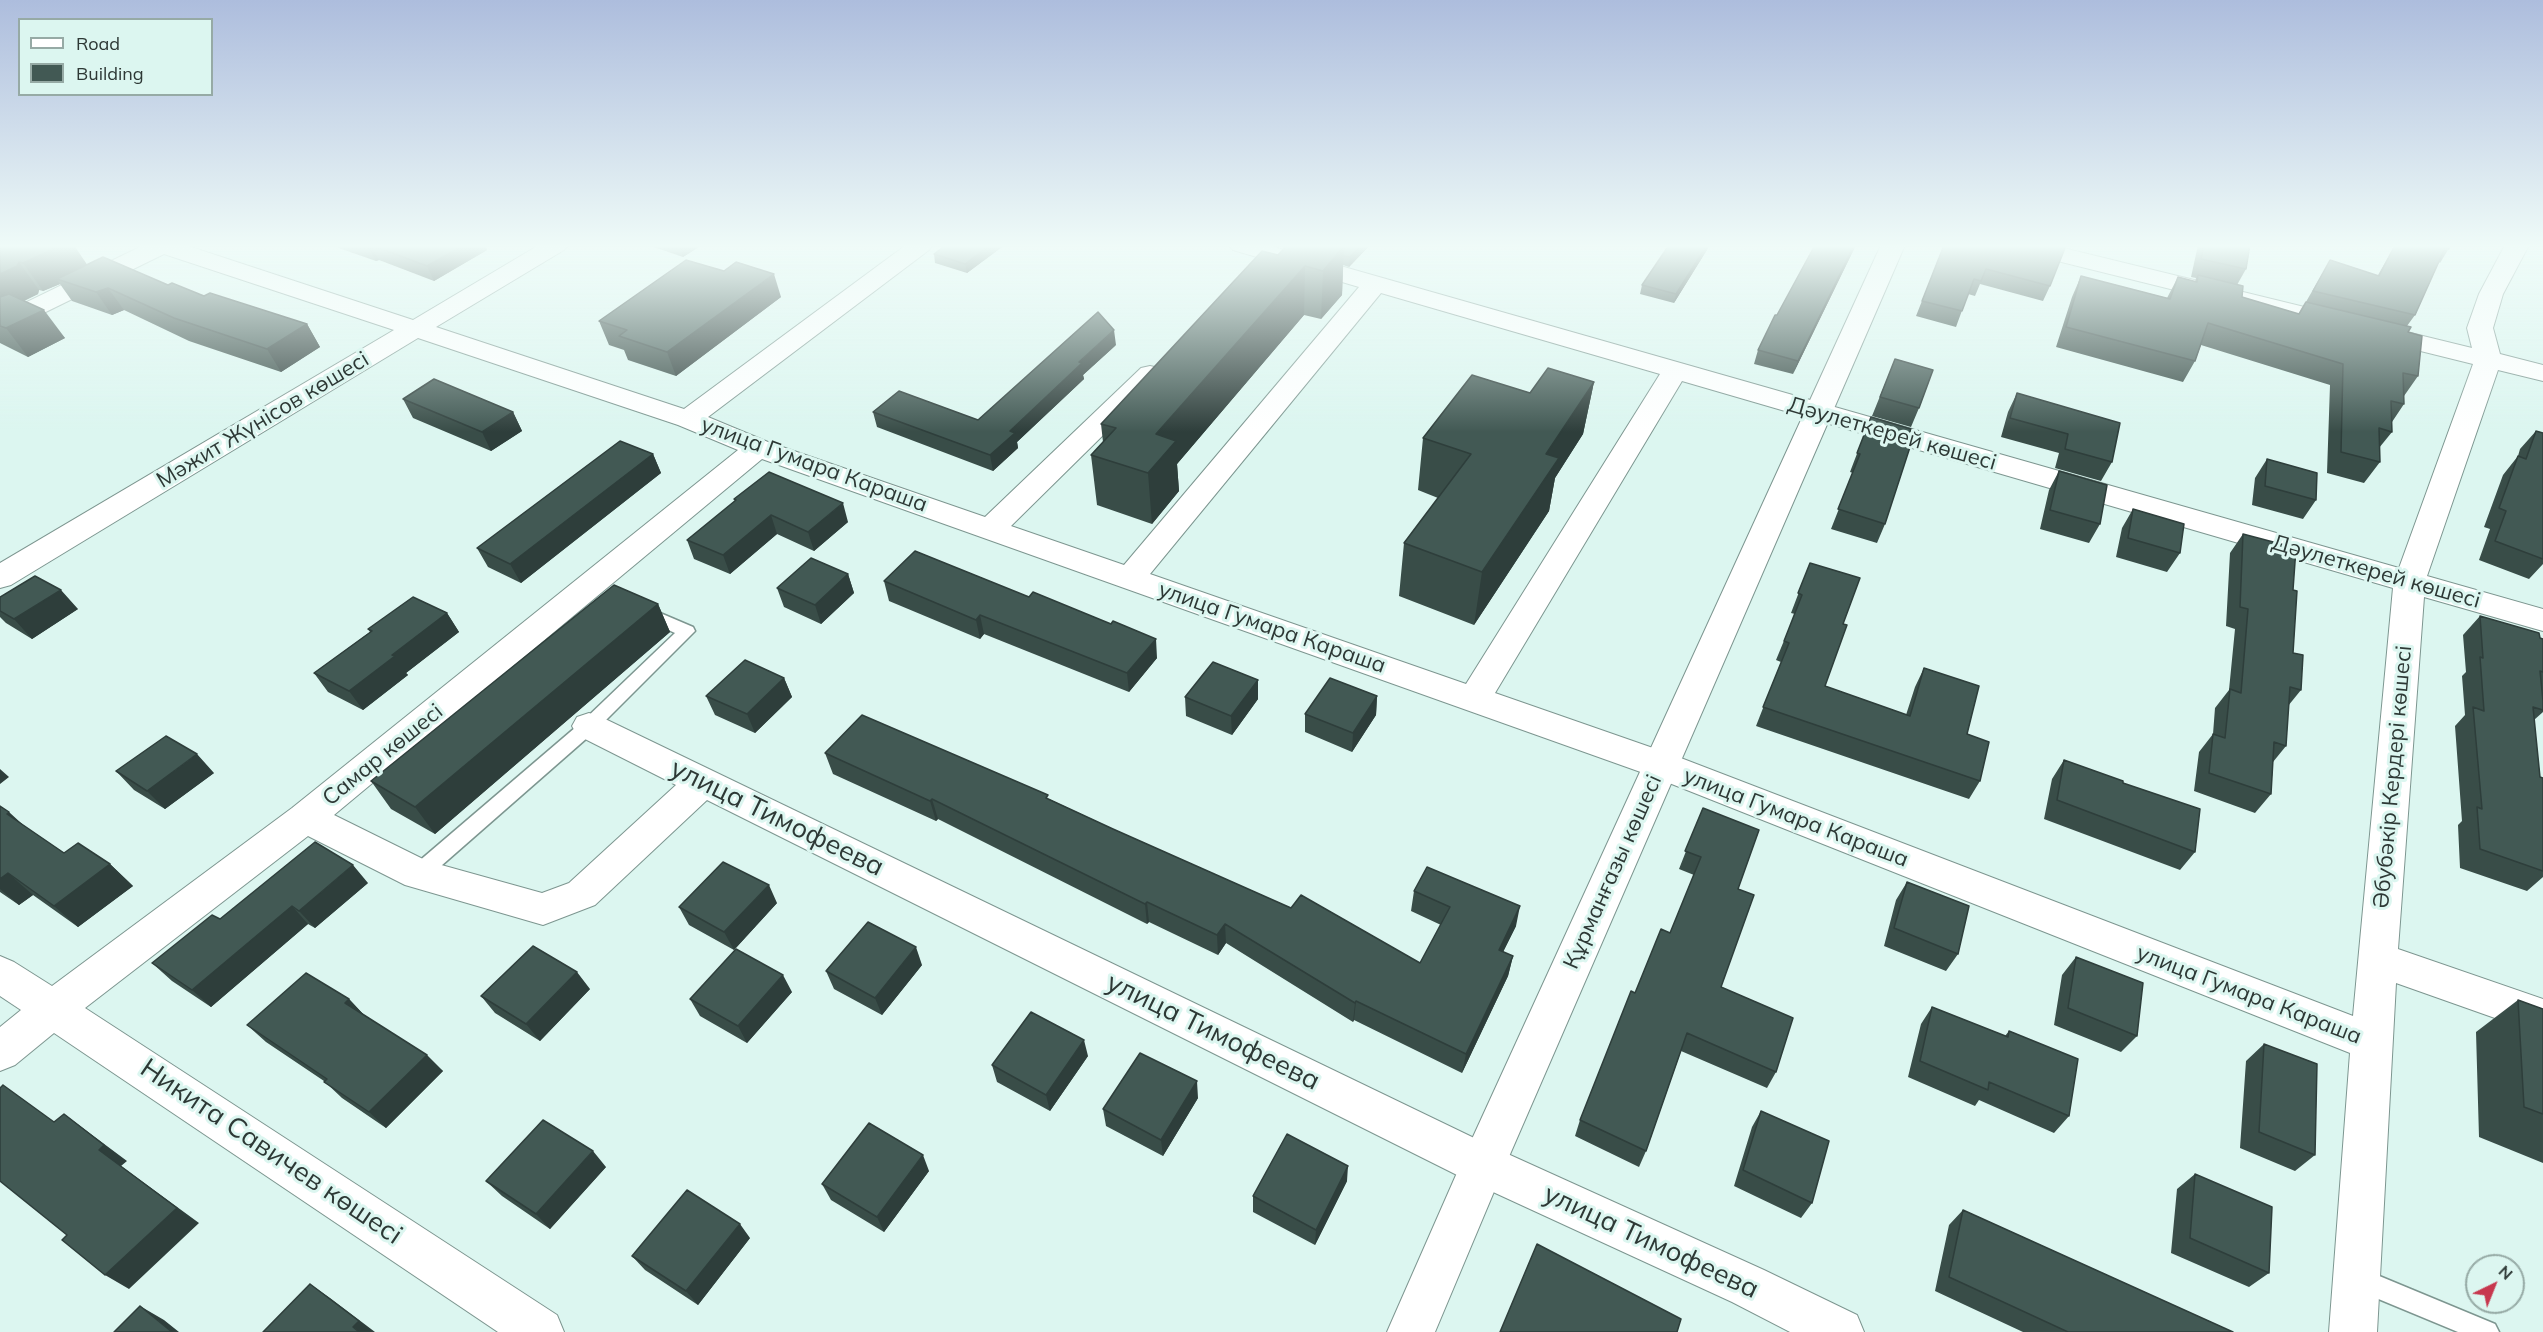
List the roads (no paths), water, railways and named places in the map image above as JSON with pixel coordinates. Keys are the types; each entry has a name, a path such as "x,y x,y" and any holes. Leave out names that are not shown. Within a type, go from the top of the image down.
{"street":[{"path":"0,325 36,307"},
{"name":"улица Гумара Караша","path":"350,307 688,419 758,448 1661,765 2371,1042"},
{"name":"Мәжит Жүнісов көшесі","path":"0,577 452,307"},
{"path":"688,419 838,307"},
{"path":"1130,578 1357,307"},
{"name":"Дәулеткерей көшесі","path":"1456,307 2543,620"},
{"name":"Құрманғазы көшесі","path":"1411,1332 1865,307"},
{"path":"2273,307 2543,373"},
{"path":"2487,307 2480,328 2488,360"},
{"path":"990,529 1171,354"},
{"name":"Әбубәкір Кердері көшесі","path":"2353,1332 2371,1042 2409,582 2488,360"},
{"path":"1474,699 1675,371"},
{"name":"Самар көшесі","path":"0,1052 54,1008 598,592 758,448"},
{"name":"улица Тимофеева","path":"589,726 1483,1165 1748,1286 1840,1332"},
{"path":"305,818 418,874 543,909 582,894 703,782"},
{"path":"2378,959 2543,1017"},
{"name":"Никита Савичев көшесі","path":"0,974 540,1332"}],"lane":[{"path":"418,874 589,726 687,631 627,605"},
{"path":"2356,1278 2487,1332"}]}
